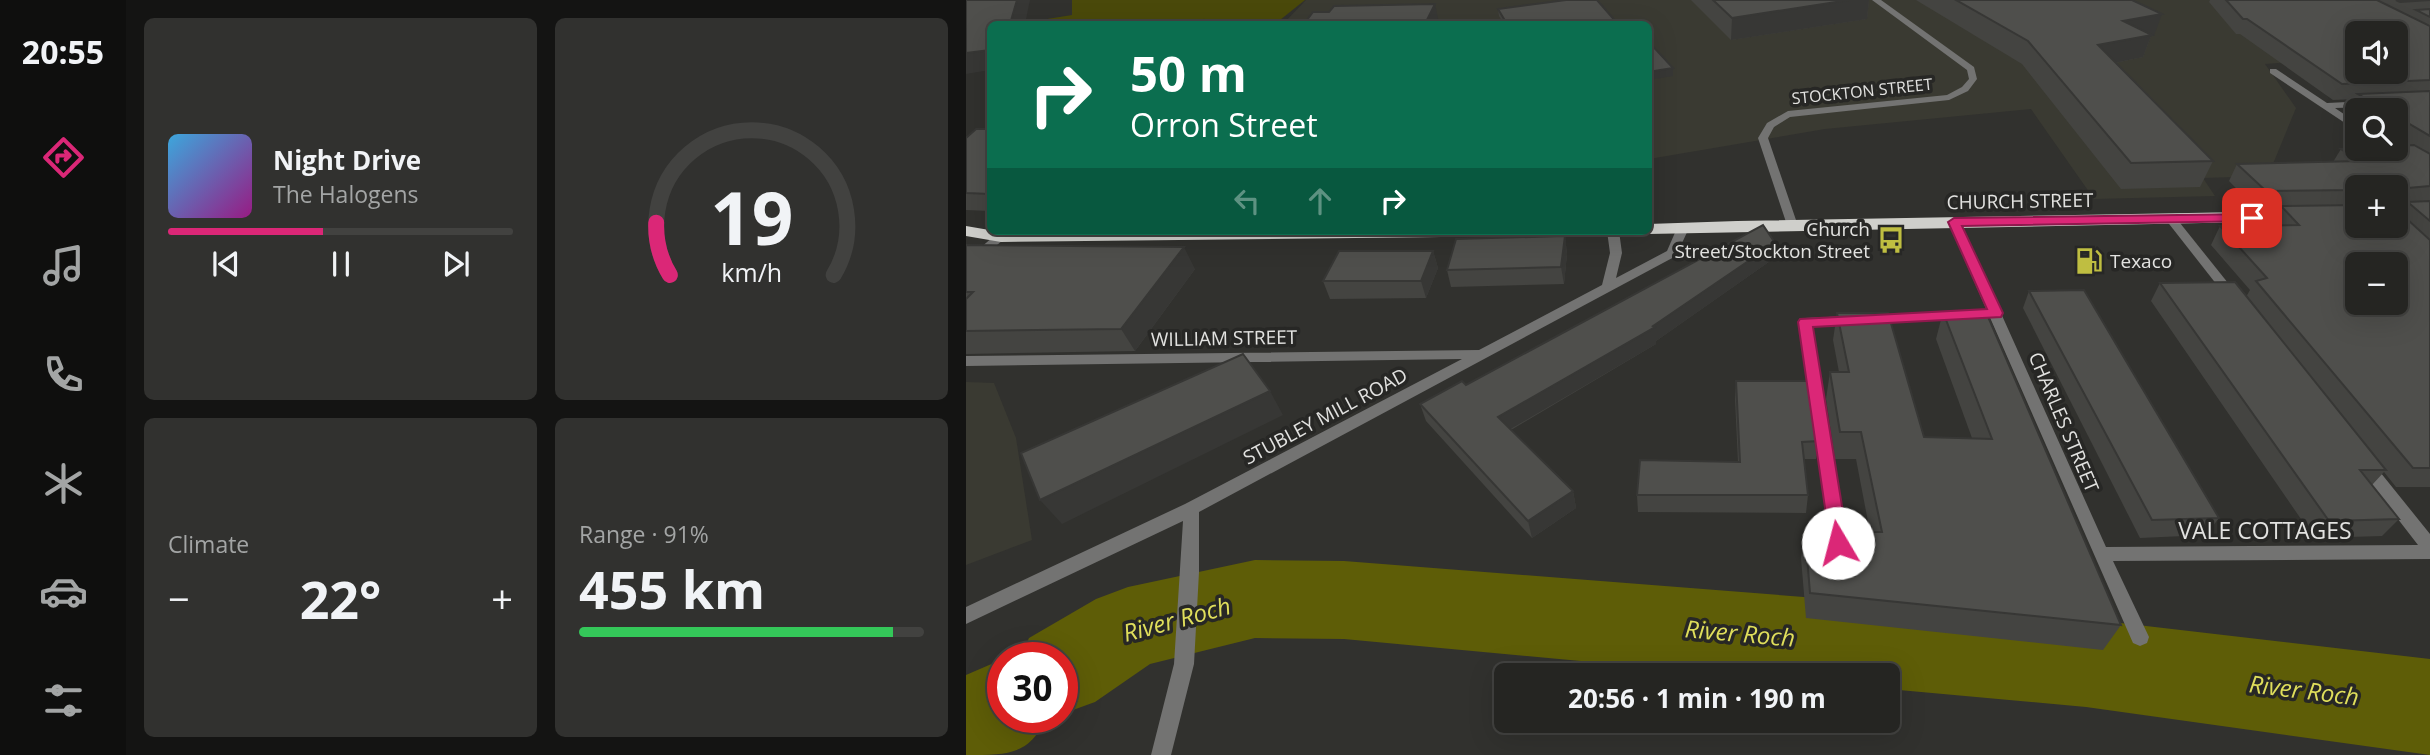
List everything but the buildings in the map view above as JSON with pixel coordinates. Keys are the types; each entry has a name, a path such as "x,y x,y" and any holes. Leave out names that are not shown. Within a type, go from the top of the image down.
{"highway":[{"name":"CHURCH STREET","path":"1652,229 1791,223 2172,220 2345,215"},
{"path":"966,231 987,233"}],"street":[{"name":"STOCKTON STREET","path":"1791,223 1763,138 1770,125 1788,114 1817,109 1949,97 1965,89 1973,79 1971,69 1876,0"},
{"path":"2273,71 2345,119"},
{"path":"2324,106 2345,105"},
{"path":"2172,220 2241,307"},
{"name":"CHARLES STREET","path":"1954,222 1982,314 2140,637"},
{"name":"STUBLEY MILL ROAD","path":"966,616 1191,509 1672,253 1683,228"},
{"path":"966,266 1003,235"},
{"path":"1608,287 1616,253 1614,235"},
{"path":"1838,543 1805,322 1982,314"},
{"name":"WILLIAM STREET","path":"966,361 1482,354"},
{"path":"2361,459 2430,550"},
{"path":"1161,755 1184,664 1191,572 1191,509"},
{"name":"VALE COTTAGES","path":"2101,554 2430,550"}],"shaded area":[{"path":"1072,0 1305,0 1279,21 1040,21 1072,15"},
{"path":"1306,0 2334,0 2373,21 2345,21 2345,44 2329,59 2265,64 2296,108 2268,176 2203,178 2215,196 2094,199 2031,109 1825,129 1652,158 1652,21 1286,21"},
{"path":"966,382 994,383 1016,438 1032,540 966,565"}],"waterway":[{"name":"River Roch","path":"1078,660 1128,628 1255,599 1344,600 2086,663 2430,707"},
{"name":"River Roch","path":"966,730 987,717"}],"place":[{"name":"Church Street/Stockton Street","path":"1891,240"},
{"name":"Texaco","path":"2089,261"}],"route":[{"path":"1838,543 1805,322 1996,313 1954,222 2252,218"}]}
